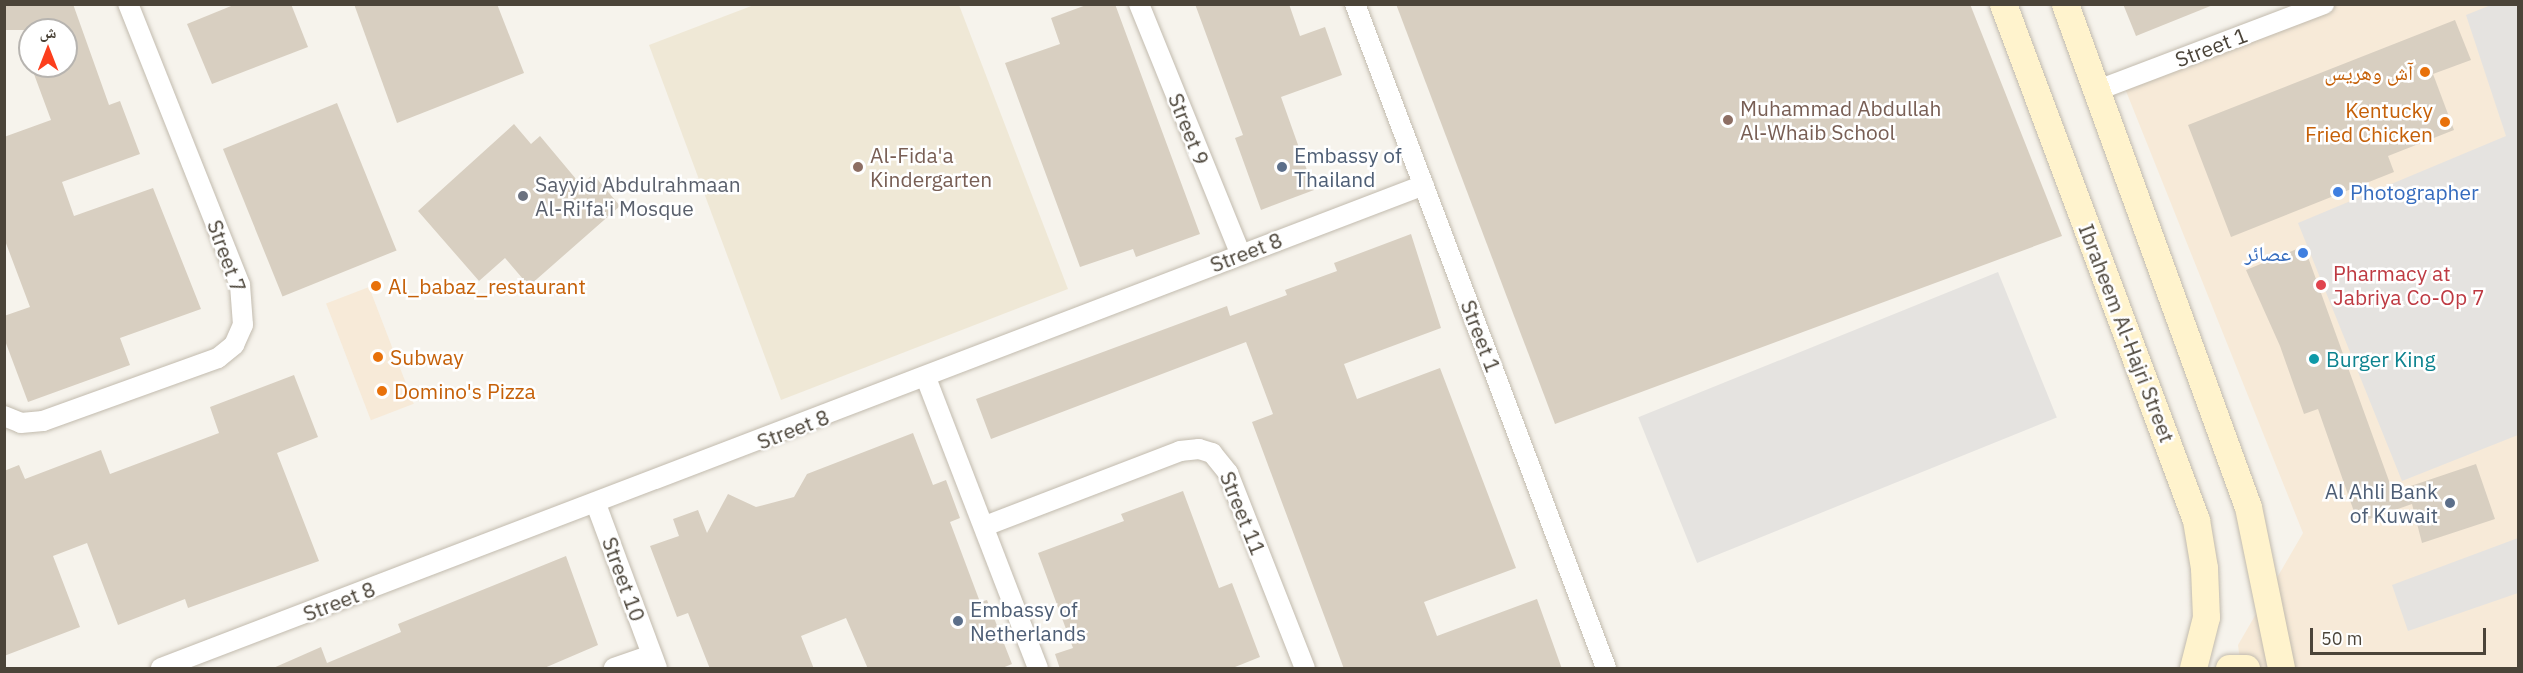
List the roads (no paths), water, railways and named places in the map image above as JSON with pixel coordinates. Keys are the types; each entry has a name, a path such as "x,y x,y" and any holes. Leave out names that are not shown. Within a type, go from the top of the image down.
{"main road":[{"name":"Ibraheem Al-Hajri Street","path":"2003,4 2196,520 2204,568 2206,616 2193,669"},
{"path":"2065,4 2248,507 2281,669"},
{"path":"2229,669 2246,669"}],"street":[{"name":"Street 7","path":"4,416 21,423 43,421 218,358 234,345 243,325 240,285 128,4"},
{"name":"Street 9","path":"1139,4 1240,254"},
{"name":"Street 1","path":"1355,4 1606,669"},
{"name":"Street 1","path":"2098,90 2292,10 2324,4"},
{"name":"Street 8","path":"161,669 926,378 1240,254 1424,185"},
{"path":"926,378 985,526 1038,669"},
{"name":"Street 11","path":"985,526 1180,451 1199,449 1212,453 1228,473 1305,669"},
{"name":"Street 10","path":"596,504 654,662 614,669"}],"place":[{"name":"آش وهريس","path":"2425,72"},
{"name":"Muhammad Abdullah Al-Whaib School","path":"1728,120"},
{"name":"Kentucky Fried Chicken","path":"2445,122"},
{"name":"Al-Fida'a Kindergarten","path":"858,167"},
{"name":"Embassy of Thailand","path":"1282,167"},
{"name":"Photographer","path":"2338,192"},
{"name":"Sayyid Abdulrahmaan Al-Ri'fa'i Mosque","path":"523,196"},
{"name":"عصائر","path":"2303,253"},
{"name":"Pharmacy at Jabriya Co-Op 7","path":"2321,285"},
{"name":"Al_babaz_restaurant","path":"376,286"},
{"name":"Subway","path":"378,357"},
{"name":"Burger King","path":"2314,359"},
{"name":"Domino's Pizza","path":"382,391"},
{"name":"Al Ahli Bank of Kuwait","path":"2450,503"},
{"name":"Embassy of Netherlands","path":"958,621"}]}
